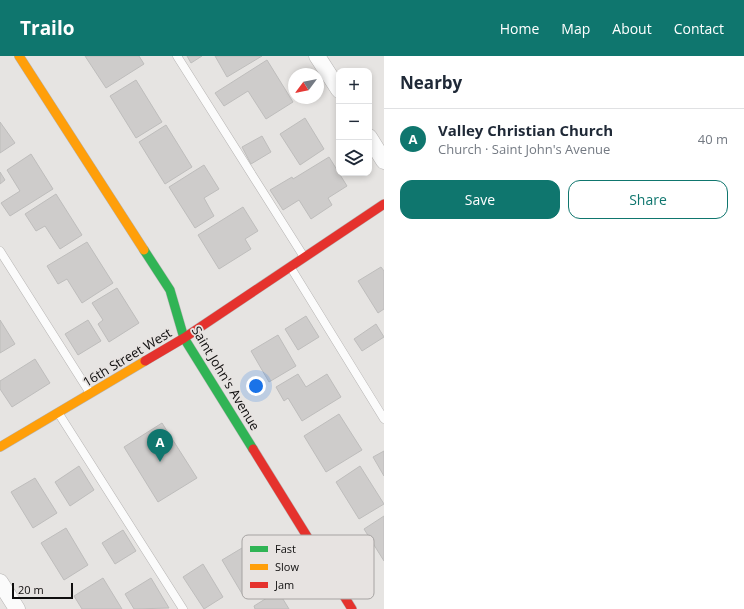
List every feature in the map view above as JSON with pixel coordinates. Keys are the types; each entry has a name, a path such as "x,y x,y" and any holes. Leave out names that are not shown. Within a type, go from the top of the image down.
{"street":[{"name":"Saint John's Avenue","path":"19,56 170,290 184,338 306,535"},
{"path":"317,56 336,85"},
{"path":"371,140 384,161"},
{"name":"16th Street West","path":"0,447 184,338 384,204"},
{"path":"0,582 17,609"},
{"name":"Saint John's Avenue","path":"346,599 352,609"}],"lane":[{"path":"177,56 304,257"},
{"path":"0,251 90,394"},
{"path":"290,267 384,418"},
{"path":"59,412 183,609"}],"building":[{"path":"85,56 139,56 144,64 106,88"},
{"path":"187,56 202,56 191,63"},
{"path":"215,56 262,56 227,77"},
{"path":"267,60 288,94 288,104 290,104 266,119 248,91 224,106 215,93"},
{"path":"136,80 162,122 136,138 110,96"},
{"path":"305,118 324,149 300,165 280,134"},
{"path":"0,122 15,143 0,153"},
{"path":"166,125 192,167 165,184 139,142"},
{"path":"262,136 271,152 251,164 242,147"},
{"path":"31,154 53,189 10,216 1,203 20,191 7,170"},
{"path":"329,157 336,168 336,176 341,176 347,186 328,198 332,205 311,219 299,200 283,210 270,190 292,177 293,179"},
{"path":"204,165 219,189 204,198 214,216 195,228 169,187"},
{"path":"0,172 5,180 0,184"},
{"path":"56,194 82,235 60,249 45,226 36,231 25,214"},
{"path":"243,207 258,231 245,239 251,249 219,269 198,235"},
{"path":"87,242 113,283 82,303 67,279 58,284 47,266"},
{"path":"381,267 384,271 384,309 378,313 358,281"},
{"path":"117,288 139,323 109,342 98,324 103,320 92,303"},
{"path":"306,316 319,337 298,350 285,329"},
{"path":"0,320 15,344 0,353"},
{"path":"88,320 101,341 78,355 65,334"},
{"path":"376,324 384,337 362,351 354,339"},
{"path":"278,335 296,366 269,382 251,351"},
{"path":"35,359 50,383 12,407 0,389 0,381"},
{"path":"298,374 306,387 327,374 341,397 302,421 288,398 284,401 276,387"},
{"path":"339,414 362,450 326,472 304,436"},
{"path":"162,423 197,478 158,502 124,447"},
{"path":"384,451 384,476 373,457"},
{"path":"79,466 94,490 70,506 55,482"},
{"path":"360,466 384,504 359,519 336,482"},
{"path":"35,478 57,513 33,528 11,492"},
{"path":"384,516 384,561 374,545 374,535 368,535 364,529"},
{"path":"66,528 88,565 64,580 41,543"},
{"path":"123,530 136,551 115,564 102,543"},
{"path":"242,548 242,594 222,560"},
{"path":"203,564 223,597 204,609 183,577"},
{"path":"103,578 122,609 82,609 74,596"},
{"path":"151,578 169,608 134,609 125,594"},
{"path":"265,599 283,599 289,609 255,609 254,606"}],"traffic: fast":[{"path":"144,250 170,290 184,338 253,449"}],"traffic: slow":[{"path":"19,56 144,250"},
{"path":"0,447 145,361"}],"traffic: jam":[{"path":"145,361 184,338 384,204"},
{"path":"253,449 306,535"},
{"path":"346,599 352,609"}],"place":[{"name":"Valley Christian Church","path":"160,462"}]}
